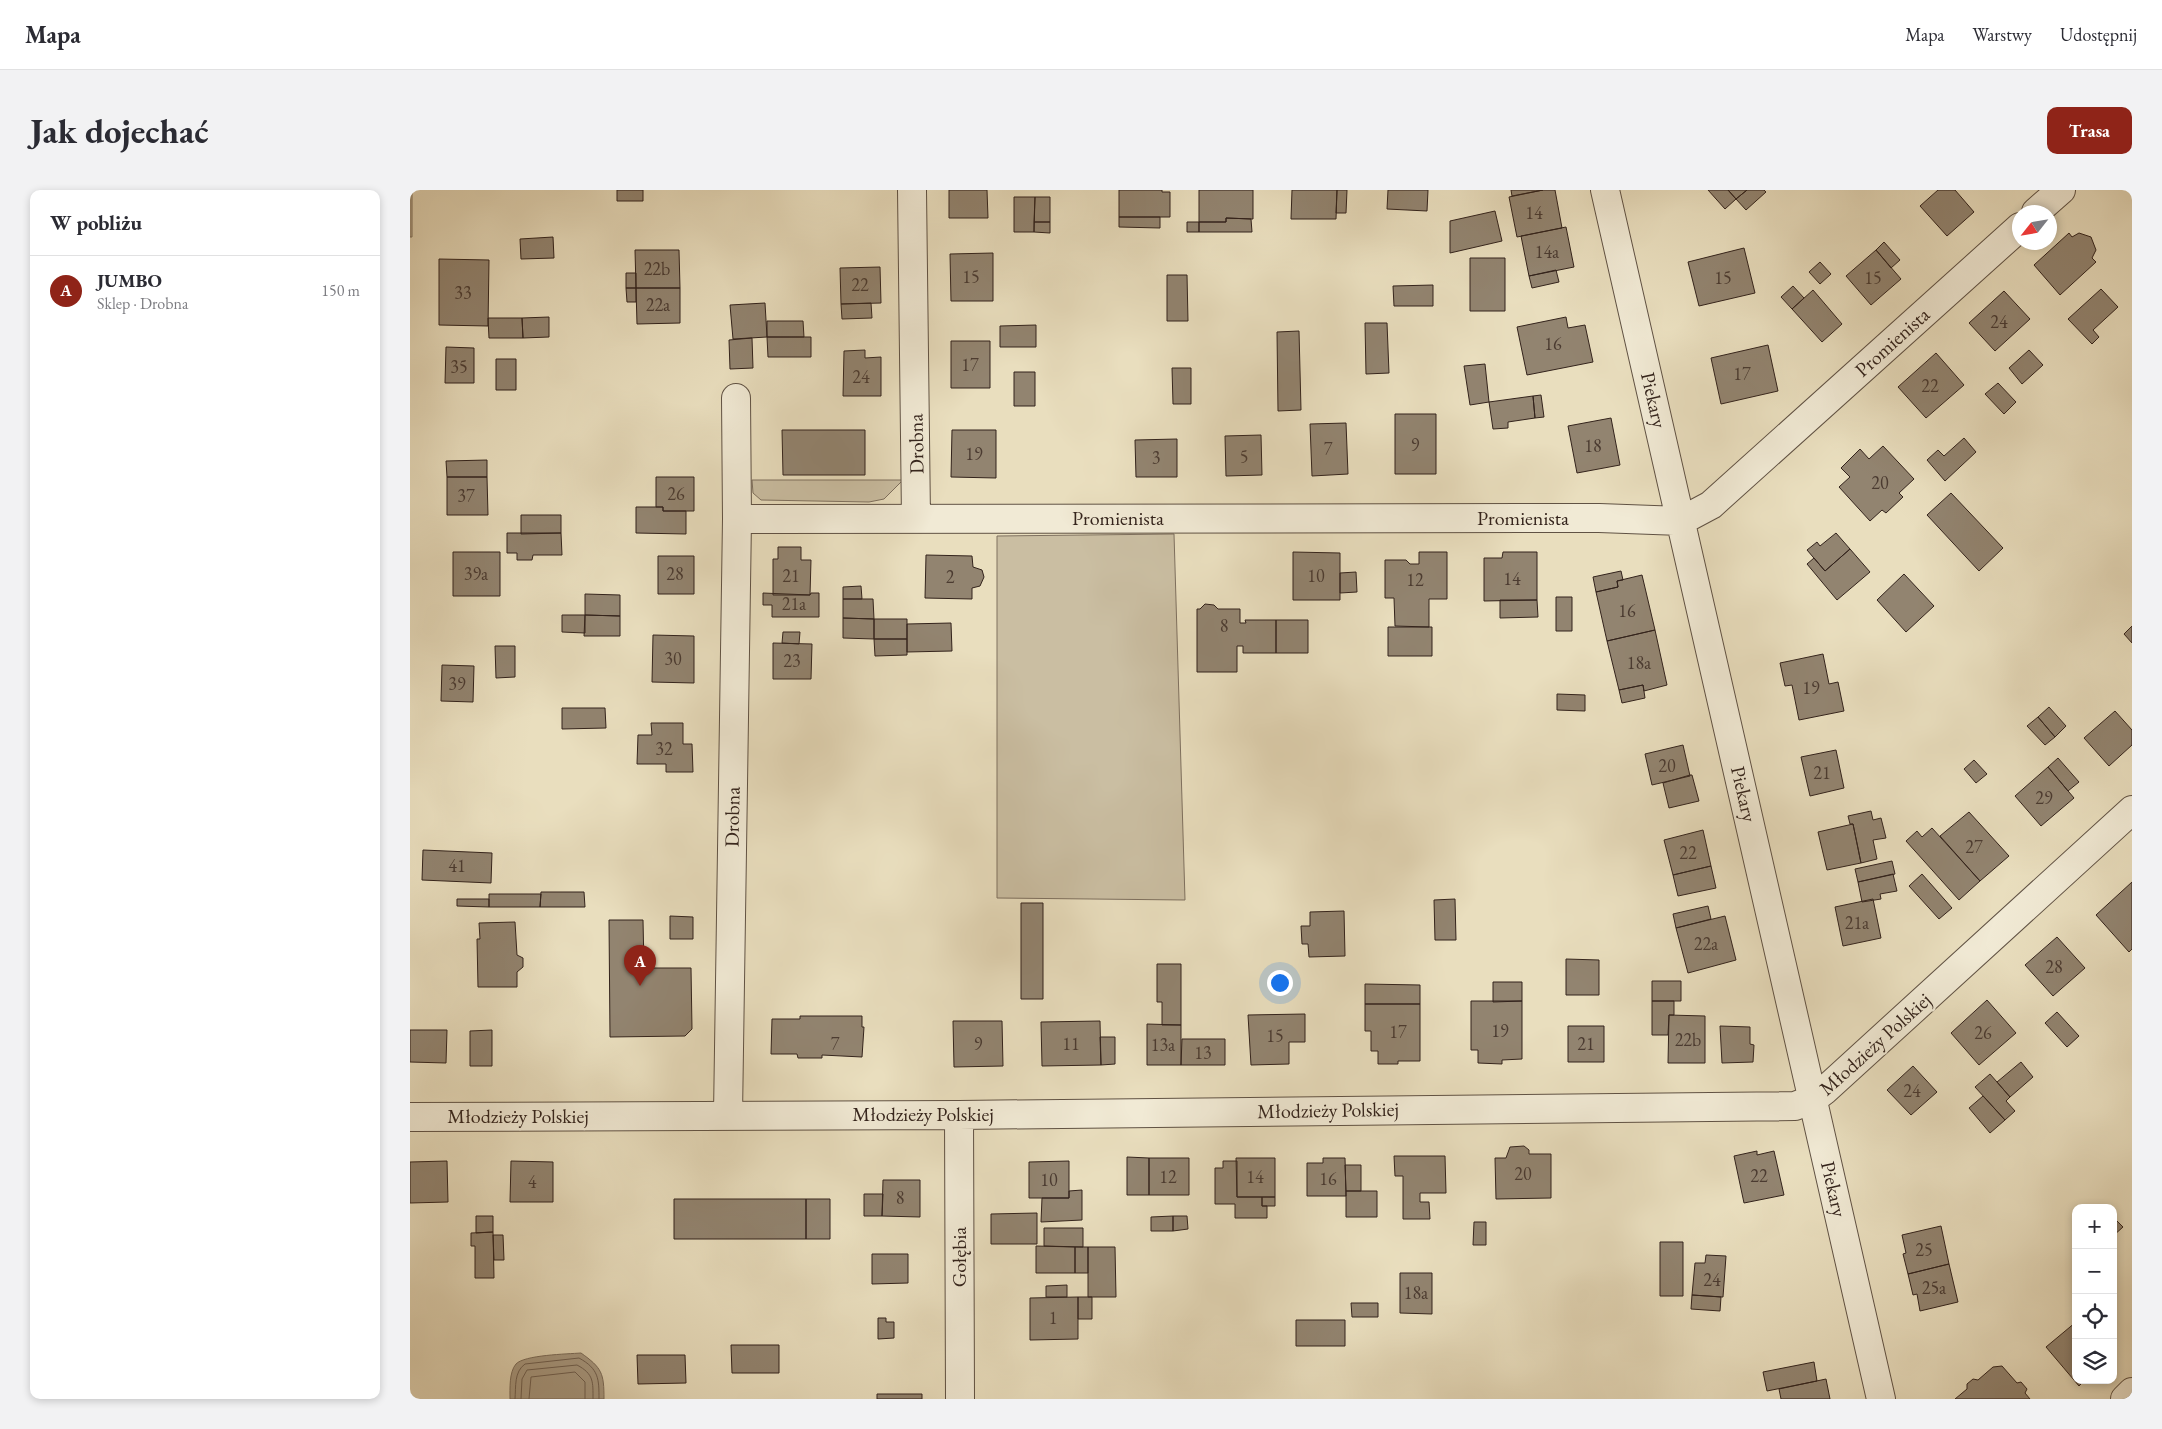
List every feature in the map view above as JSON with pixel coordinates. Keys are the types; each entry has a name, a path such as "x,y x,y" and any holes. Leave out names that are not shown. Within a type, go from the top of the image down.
{"street":[{"name":"Drobna","path":"912,190 916,518"},
{"name":"Piekary","path":"1605,190 1881,1399"},
{"path":"2044,205 2061,190"},
{"name":"Promienista","path":"916,518 1599,518 1681,521 1711,505 2012,234"},
{"name":"Drobna","path":"728,1115 737,519 736,398"},
{"path":"737,519 916,518"},
{"name":"Młodzieży Polskiej","path":"410,1117 1795,1106 1813,1099 2132,810"},
{"name":"Gołębia","path":"959,1114 960,1399"},
{"path":"2125,1399 2132,1392"}],"shaded area":[{"path":"410,190 412,190 412,237 410,237"},
{"path":"752,480 903,480 884,499 869,502 761,500 753,493"},
{"path":"1174,534 1185,900 997,898 997,536"}],"water":[{"path":"581,1353 598,1367 602,1377 604,1399 510,1399 510,1381 516,1364 528,1359"}],"building":[{"path":"617,190 643,190 643,201 617,201"},
{"path":"949,190 987,190 988,218 949,218"},
{"path":"1119,190 1162,190 1162,192 1170,192 1170,217 1119,217"},
{"path":"1199,190 1253,190 1253,219 1226,218 1226,222 1199,222"},
{"path":"1292,190 1337,190 1336,219 1291,219"},
{"path":"1337,190 1347,190 1346,213 1336,213"},
{"path":"1388,190 1428,190 1427,211 1387,209"},
{"path":"1511,190 1543,190 1512,196"},
{"path":"1543,190 1555,190 1562,228 1517,237 1509,197"},
{"path":"1708,190 1728,190 1736,199 1725,209"},
{"path":"1728,190 1747,190 1736,199"},
{"path":"1747,190 1764,190 1766,192 1746,210 1736,199"},
{"path":"1938,190 1955,190 1974,212 1947,236 1920,206"},
{"path":"1014,197 1035,197 1034,232 1014,232"},
{"path":"1035,197 1050,197 1050,222 1034,222"},
{"path":"1495,211 1502,241 1450,253 1450,221"},
{"path":"1119,217 1160,217 1160,228 1119,227"},
{"path":"1226,218 1251,219 1252,232 1199,232 1199,222 1226,222"},
{"path":"1034,222 1050,222 1050,233 1034,232"},
{"path":"1187,222 1199,222 1199,232 1187,232"},
{"path":"1566,227 1574,267 1529,276 1521,236"},
{"path":"2069,233 2072,237 2079,233 2091,237 2096,250 2092,258 2096,262 2060,295 2034,265 2050,250 2057,250 2057,244"},
{"path":"553,237 554,258 521,259 520,239"},
{"path":"1884,242 1900,260 1891,268 1876,250"},
{"path":"1744,248 1755,293 1699,306 1688,262"},
{"path":"635,250 679,250 680,288 636,288"},
{"path":"1876,250 1901,279 1871,305 1846,276"},
{"path":"993,253 993,301 951,301 950,254"},
{"path":"1470,258 1505,258 1505,311 1470,311"},
{"path":"439,259 489,260 488,326 439,325"},
{"path":"1820,262 1831,274 1820,284 1809,272"},
{"path":"880,267 881,303 841,304 840,268"},
{"path":"1556,270 1559,282 1532,288 1529,276"},
{"path":"626,273 636,273 636,288 626,288"},
{"path":"1167,275 1187,275 1188,321 1167,321"},
{"path":"1433,285 1433,306 1394,306 1393,286"},
{"path":"1793,286 1804,298 1792,309 1781,297"},
{"path":"626,288 636,288 636,302 627,302"},
{"path":"636,288 680,288 680,323 637,324"},
{"path":"2101,289 2118,307 2093,330 2099,337 2092,344 2068,319"},
{"path":"1813,290 1842,324 1822,342 1792,309"},
{"path":"2004,291 2030,319 1995,351 1969,323"},
{"path":"765,303 767,337 733,339 730,305"},
{"path":"871,303 872,318 842,319 841,304"},
{"path":"549,317 549,337 523,338 522,318"},
{"path":"1566,317 1568,328 1585,325 1593,362 1527,375 1517,327"},
{"path":"488,318 522,318 523,338 489,338"},
{"path":"767,321 803,321 804,337 767,337"},
{"path":"1365,323 1387,323 1389,373 1366,374"},
{"path":"1036,325 1036,347 1000,347 1000,326"},
{"path":"1299,331 1301,410 1278,411 1277,332"},
{"path":"767,337 811,337 811,357 768,357"},
{"path":"752,338 753,368 730,369 729,340"},
{"path":"951,341 990,341 990,388 951,388"},
{"path":"1768,345 1778,391 1721,404 1711,358"},
{"path":"446,347 474,348 474,383 445,383"},
{"path":"865,350 865,358 881,357 881,396 843,396 844,351"},
{"path":"2029,350 2043,365 2022,384 2009,368"},
{"path":"1936,353 1964,385 1926,418 1898,387"},
{"path":"496,359 516,359 516,390 496,390"},
{"path":"1485,364 1489,402 1470,405 1464,366"},
{"path":"1172,368 1191,368 1191,404 1173,404"},
{"path":"1014,372 1035,372 1035,406 1014,406"},
{"path":"1998,383 2016,402 2004,414 1985,394"},
{"path":"1541,395 1544,417 1535,418 1533,396"},
{"path":"1533,396 1535,418 1508,422 1508,428 1493,429 1489,402"},
{"path":"1395,414 1436,414 1436,474 1395,474"},
{"path":"1611,418 1620,465 1577,473 1568,426"},
{"path":"1346,423 1348,474 1312,476 1310,424"},
{"path":"782,430 865,430 865,475 783,475"},
{"path":"952,430 996,430 996,478 951,477"},
{"path":"1261,435 1262,475 1226,476 1225,436"},
{"path":"1964,438 1976,452 1945,481 1927,460 1938,450 1944,456"},
{"path":"1177,439 1177,477 1136,477 1135,440"},
{"path":"1883,446 1914,479 1899,493 1903,497 1886,513 1882,510 1870,521 1839,487 1850,477 1841,468 1860,449 1869,459"},
{"path":"487,460 487,477 447,477 446,461"},
{"path":"447,477 487,477 488,515 447,515"},
{"path":"656,477 694,477 694,511 663,511 663,507 656,507"},
{"path":"1951,493 2003,548 1979,571 1927,515"},
{"path":"636,507 663,507 663,511 686,511 686,534 636,533"},
{"path":"521,515 561,515 561,533 521,534"},
{"path":"507,533 561,533 562,555 533,555 532,560 517,560 517,553 507,553"},
{"path":"1836,533 1850,549 1825,571 1807,550 1817,542 1820,546"},
{"path":"778,547 801,547 801,560 811,560 810,595 773,595 773,559 778,559"},
{"path":"1850,549 1870,572 1837,600 1807,564 1814,558 1825,571"},
{"path":"453,552 500,552 500,596 453,596"},
{"path":"1293,552 1340,553 1340,600 1293,600"},
{"path":"1419,552 1447,552 1447,599 1429,599 1429,627 1395,626 1394,598 1385,598 1385,560 1406,560 1410,564 1419,564"},
{"path":"1503,552 1537,552 1537,600 1484,601 1484,558 1502,558"},
{"path":"926,555 972,556 973,567 982,570 984,577 980,586 972,588 972,599 925,598"},
{"path":"658,556 694,556 694,594 658,594"},
{"path":"1621,571 1623,580 1617,581 1618,587 1596,592 1593,577"},
{"path":"1356,572 1357,592 1340,593 1340,573"},
{"path":"1904,574 1934,606 1906,632 1877,600"},
{"path":"1642,575 1655,630 1607,641 1596,592 1618,587 1617,581"},
{"path":"861,586 862,599 843,599 843,587"},
{"path":"763,593 810,595 811,593 819,593 819,617 772,617 772,605 763,605"},
{"path":"585,594 620,595 620,616 585,615"},
{"path":"1556,597 1572,597 1572,631 1556,631"},
{"path":"843,599 873,599 874,619 843,618"},
{"path":"1500,600 1537,600 1538,617 1500,618"},
{"path":"1205,604 1214,605 1218,609 1240,609 1240,623 1246,623 1245,620 1276,620 1276,653 1243,653 1243,646 1237,646 1237,672 1197,672 1197,609 1200,609"},
{"path":"562,615 585,615 585,633 562,632"},
{"path":"585,615 620,616 620,636 584,636"},
{"path":"843,618 874,619 874,639 843,638"},
{"path":"874,619 907,619 907,639 874,639"},
{"path":"1276,620 1308,620 1308,653 1276,653"},
{"path":"951,623 952,651 907,652 907,624"},
{"path":"2132,626 2132,643 2124,634"},
{"path":"1388,627 1432,627 1432,656 1388,656"},
{"path":"1655,630 1667,685 1644,691 1643,685 1619,690 1607,641"},
{"path":"783,632 800,632 799,644 782,643"},
{"path":"653,635 694,636 694,683 652,682"},
{"path":"874,639 907,639 907,655 875,656"},
{"path":"773,643 812,644 811,679 773,679"},
{"path":"495,646 515,646 515,677 496,678"},
{"path":"1823,654 1829,684 1838,682 1844,711 1799,720 1792,685 1785,686 1780,663"},
{"path":"442,665 474,666 473,702 441,701"},
{"path":"1643,685 1645,698 1622,703 1619,690"},
{"path":"1557,694 1585,695 1585,711 1557,710"},
{"path":"2049,707 2066,726 2055,737 2038,717"},
{"path":"562,708 605,708 606,728 562,729"},
{"path":"2115,711 2132,730 2132,745 2109,766 2084,738"},
{"path":"2038,717 2055,737 2045,745 2027,726"},
{"path":"651,723 683,723 683,744 692,744 693,772 666,772 666,764 637,764 638,735 652,735"},
{"path":"1683,745 1690,776 1652,785 1645,754"},
{"path":"1836,750 1844,788 1810,796 1801,757"},
{"path":"2058,758 2079,782 2068,791 2048,767"},
{"path":"1974,760 1987,774 1976,783 1964,769"},
{"path":"2048,767 2074,798 2041,826 2015,796"},
{"path":"1692,775 1699,801 1669,808 1663,783"},
{"path":"1871,811 1873,820 1881,818 1886,838 1873,840 1877,859 1861,863 1853,824 1850,824 1848,816"},
{"path":"1969,812 2009,856 1980,881 1940,836"},
{"path":"1853,824 1861,863 1827,870 1818,832"},
{"path":"1932,828 1980,881 1959,900 1906,841 1917,831 1922,837"},
{"path":"1703,830 1711,866 1673,875 1664,840"},
{"path":"423,850 492,853 491,883 422,880"},
{"path":"1892,861 1895,874 1858,882 1855,869"},
{"path":"1711,866 1716,888 1678,896 1673,875"},
{"path":"1893,874 1897,891 1880,894 1881,899 1862,902 1858,882"},
{"path":"1922,874 1952,908 1939,919 1909,886"},
{"path":"2132,882 2132,949 2129,952 2096,915"},
{"path":"541,892 584,892 585,907 540,907"},
{"path":"489,894 541,894 540,907 489,907"},
{"path":"457,899 489,899 489,907 457,906"},
{"path":"1455,899 1456,940 1435,940 1434,900"},
{"path":"1873,899 1881,938 1843,946 1835,907"},
{"path":"1021,903 1043,903 1043,999 1021,999"},
{"path":"1708,906 1711,919 1676,928 1673,914"},
{"path":"1344,911 1345,956 1309,957 1308,944 1302,944 1301,926 1310,926 1310,912"},
{"path":"670,916 693,917 693,939 670,939"},
{"path":"1725,916 1736,960 1688,973 1676,928"},
{"path":"609,920 643,920 644,968 691,968 692,1029 685,1036 610,1037"},
{"path":"515,922 517,955 523,958 523,967 517,972 517,987 478,987 477,939 480,939 479,923"},
{"path":"2057,937 2085,968 2053,996 2025,965"},
{"path":"1566,959 1599,960 1599,995 1566,995"},
{"path":"1157,964 1181,964 1181,1025 1162,1025 1162,1002 1157,1002"},
{"path":"1652,981 1681,981 1681,1001 1652,1001"},
{"path":"1493,982 1522,982 1522,1001 1493,1002"},
{"path":"1365,984 1420,985 1420,1004 1365,1004"},
{"path":"1987,1000 2016,1033 1979,1065 1951,1033"},
{"path":"1471,1001 1522,1001 1522,1059 1502,1060 1502,1064 1478,1063 1478,1050 1471,1050"},
{"path":"1652,1001 1674,1001 1674,1015 1669,1015 1668,1035 1652,1035"},
{"path":"1365,1004 1420,1004 1420,1061 1398,1061 1398,1064 1378,1064 1378,1051 1371,1051 1371,1031 1365,1031"},
{"path":"2057,1012 2079,1036 2067,1047 2045,1023"},
{"path":"1305,1014 1305,1042 1289,1042 1289,1064 1251,1065 1248,1015"},
{"path":"1669,1015 1705,1016 1705,1063 1668,1063"},
{"path":"800,1016 862,1016 862,1027 864,1027 862,1057 822,1055 822,1058 798,1058 797,1054 771,1054 772,1019 800,1019"},
{"path":"953,1021 1002,1021 1003,1066 954,1067"},
{"path":"1100,1021 1101,1065 1042,1066 1041,1022"},
{"path":"1147,1024 1181,1025 1181,1065 1147,1065"},
{"path":"1568,1026 1604,1026 1604,1062 1568,1062"},
{"path":"1720,1026 1750,1027 1750,1044 1754,1045 1753,1062 1722,1063"},
{"path":"410,1030 447,1030 446,1063 410,1062"},
{"path":"492,1030 492,1066 470,1066 470,1031"},
{"path":"1100,1037 1115,1037 1115,1064 1101,1065"},
{"path":"1182,1039 1225,1039 1225,1065 1181,1065"},
{"path":"2021,1062 2033,1077 2010,1097 1997,1082"},
{"path":"1913,1066 1937,1092 1911,1115 1887,1090"},
{"path":"1990,1074 2010,1097 2006,1101 2015,1111 2005,1120 1975,1087"},
{"path":"1983,1096 2005,1120 1990,1133 1969,1108"},
{"path":"1524,1146 1529,1150 1529,1154 1551,1154 1551,1198 1496,1199 1495,1158 1506,1158 1510,1147"},
{"path":"1757,1151 1757,1155 1774,1151 1784,1195 1744,1203 1734,1156"},
{"path":"1394,1156 1445,1156 1446,1193 1420,1193 1420,1202 1429,1202 1430,1219 1403,1219 1403,1176 1395,1176"},
{"path":"1127,1157 1149,1158 1149,1195 1127,1195"},
{"path":"1149,1158 1189,1158 1189,1195 1149,1195"},
{"path":"1236,1158 1275,1158 1275,1197 1237,1197"},
{"path":"1323,1158 1345,1158 1346,1196 1307,1196 1307,1163 1323,1163"},
{"path":"447,1161 448,1202 410,1203 410,1162"},
{"path":"511,1161 553,1162 553,1202 510,1202"},
{"path":"1069,1161 1069,1198 1029,1198 1029,1162"},
{"path":"1223,1161 1237,1161 1237,1197 1262,1197 1262,1206 1267,1206 1267,1218 1235,1218 1235,1204 1215,1204 1215,1168 1223,1168"},
{"path":"1345,1165 1361,1165 1361,1191 1346,1191"},
{"path":"883,1180 920,1180 920,1217 882,1216"},
{"path":"1082,1190 1082,1220 1041,1222 1042,1198 1069,1198 1069,1191"},
{"path":"1346,1191 1377,1191 1377,1217 1346,1217"},
{"path":"864,1194 883,1194 882,1216 864,1216"},
{"path":"1262,1197 1275,1197 1275,1206 1262,1206"},
{"path":"674,1199 806,1199 806,1239 674,1239"},
{"path":"806,1199 830,1199 830,1239 806,1239"},
{"path":"1037,1213 1037,1244 991,1244 991,1214"},
{"path":"476,1216 493,1216 493,1232 476,1233"},
{"path":"1173,1216 1173,1231 1151,1231 1151,1217"},
{"path":"1173,1216 1187,1216 1188,1229 1173,1231"},
{"path":"2117,1221 2123,1227 2117,1232"},
{"path":"1474,1222 1486,1222 1486,1245 1473,1245"},
{"path":"1941,1226 1949,1264 1908,1274 1903,1254 1906,1253 1902,1235"},
{"path":"1044,1228 1083,1228 1083,1247 1044,1246"},
{"path":"493,1232 494,1278 475,1278 475,1246 471,1246 471,1233"},
{"path":"493,1235 503,1235 504,1260 494,1260"},
{"path":"1660,1242 1683,1242 1683,1296 1660,1296"},
{"path":"1036,1246 1075,1247 1075,1273 1036,1273"},
{"path":"1075,1247 1088,1247 1088,1273 1075,1273"},
{"path":"1088,1247 1115,1247 1116,1297 1088,1297"},
{"path":"872,1254 908,1254 908,1283 872,1284"},
{"path":"1706,1255 1726,1256 1723,1297 1692,1295 1695,1263 1705,1263"},
{"path":"1949,1264 1958,1302 1920,1311 1917,1294 1913,1295 1908,1274"},
{"path":"1400,1273 1432,1273 1432,1314 1400,1313"},
{"path":"1067,1285 1067,1297 1046,1297 1046,1286"},
{"path":"1692,1295 1721,1297 1720,1311 1691,1309"},
{"path":"1078,1297 1092,1297 1092,1319 1078,1319"},
{"path":"1078,1297 1078,1339 1030,1340 1030,1298"},
{"path":"1351,1303 1378,1303 1378,1317 1352,1317"},
{"path":"878,1318 886,1318 886,1322 894,1322 894,1338 878,1339"},
{"path":"1296,1320 1345,1320 1345,1346 1296,1346"},
{"path":"2072,1325 2072,1378 2046,1347"},
{"path":"731,1345 779,1345 779,1373 732,1373"},
{"path":"637,1355 685,1355 686,1383 638,1384"},
{"path":"1814,1362 1817,1381 1767,1391 1763,1372"},
{"path":"2002,1366 2017,1383 2021,1382 2027,1389 2025,1393 2030,1399 1955,1399 1967,1389 1967,1384 1973,1379 1978,1380 1993,1367"},
{"path":"1826,1379 1830,1399 1781,1399 1779,1389"},
{"path":"877,1394 922,1394 922,1399 877,1399"}],"place":[{"name":"JUMBO","path":"640,986"}]}
